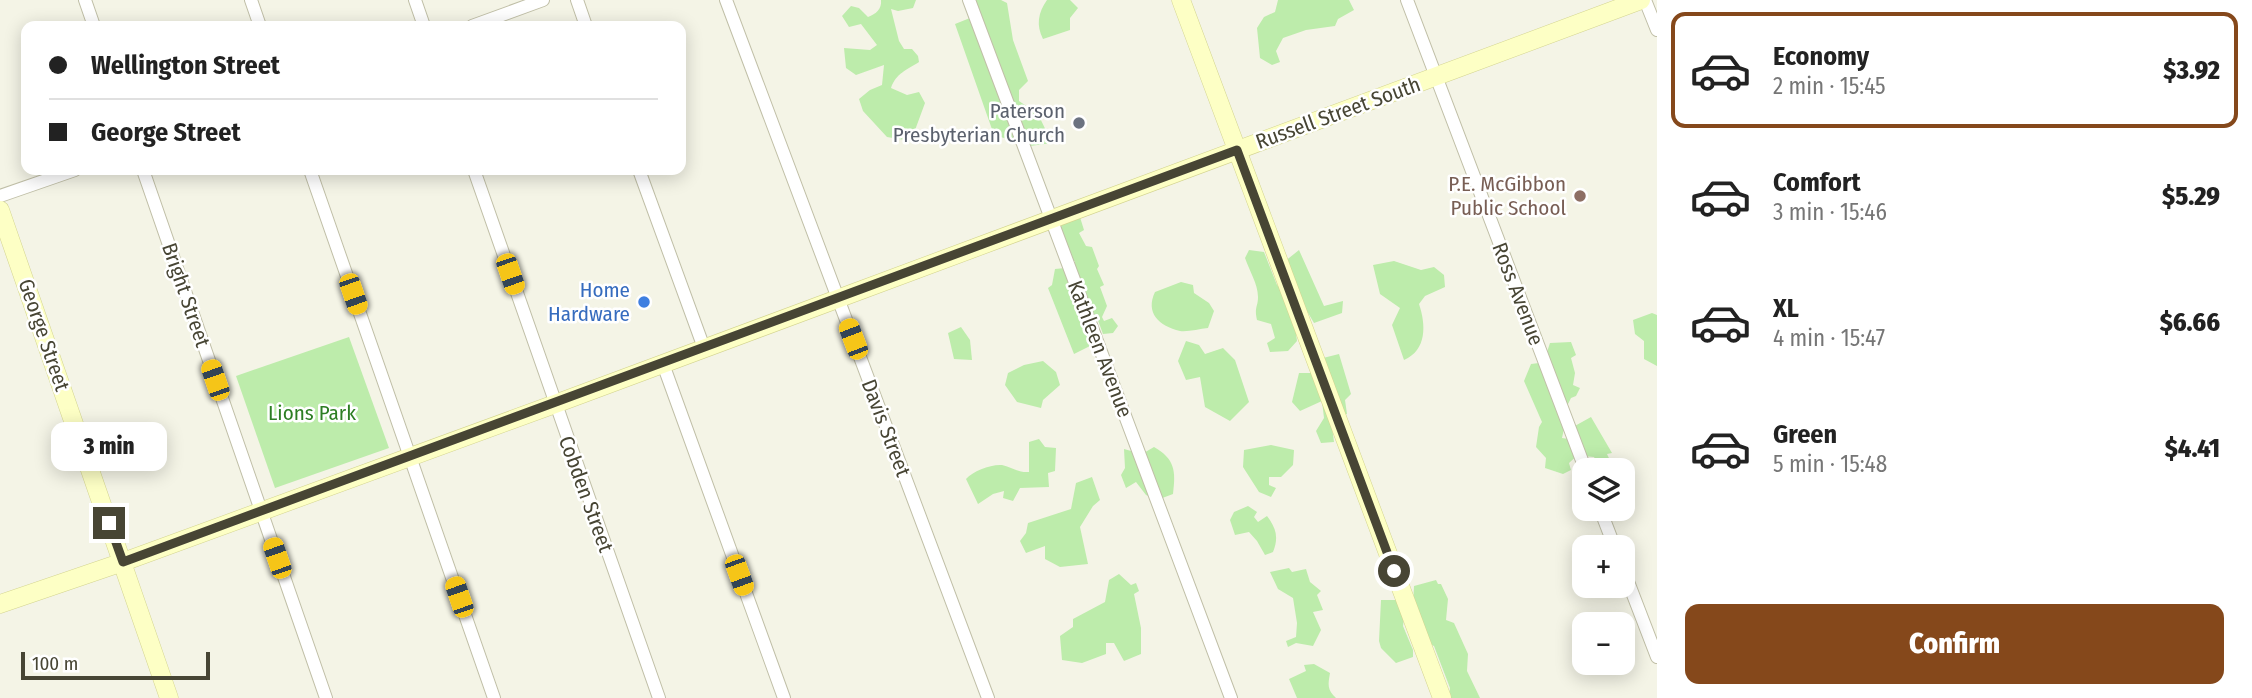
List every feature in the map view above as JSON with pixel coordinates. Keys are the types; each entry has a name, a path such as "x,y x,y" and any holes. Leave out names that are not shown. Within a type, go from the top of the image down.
{"street":[{"path":"85,0 92,21"},
{"path":"251,0 258,21"},
{"path":"415,0 422,21"},
{"path":"485,21 543,0"},
{"path":"577,0 584,21"},
{"name":"Davis Street","path":"726,0 988,698"},
{"name":"Kathleen Avenue","path":"969,0 1231,698"},
{"path":"1181,0 1442,698"},
{"name":"Ross Avenue","path":"1407,0 1581,458"},
{"path":"1643,0 1657,30"},
{"name":"Russell Street South","path":"0,604 411,457 1643,0"},
{"path":"0,196 61,175"},
{"name":"Bright Street","path":"145,175 326,698"},
{"path":"312,175 494,698"},
{"name":"Cobden Street","path":"476,175 659,698"},
{"path":"641,175 704,348"},
{"name":"George Street","path":"0,210 169,698"},
{"path":"663,363 784,698"},
{"path":"1634,598 1657,657"}],"green space":[{"path":"881,0 916,0 913,8 898,11 891,9 899,41 904,49 912,49 919,62 899,75 891,88 907,95 919,92 925,103 911,141 887,137 863,111 859,99 882,85 884,65 856,75 846,68 844,48 870,50 877,45 861,24 849,27 842,16 851,6 859,8 868,17 878,11"},
{"path":"970,0 1001,0 1007,3 1013,40 1028,81 1019,90 1019,101 1038,114 1052,143 1030,146 994,135 955,24 970,18"},
{"path":"1047,0 1070,0 1078,8 1070,18 1070,30 1043,39 1039,19"},
{"path":"1278,0 1349,0 1354,10 1338,19 1335,26 1306,30 1283,38 1276,51 1280,62 1272,65 1260,58 1257,28 1264,17 1275,12"},
{"path":"1079,214 1084,230 1079,233 1086,246 1092,247 1104,285 1100,287 1107,306 1102,317 1104,321 1112,318 1118,326 1113,333 1103,334 1096,315 1083,320 1090,346 1074,354 1048,288 1052,285 1055,269 1075,267 1075,261 1062,262 1056,245 1063,220"},
{"path":"1249,250 1264,252 1277,285 1284,290 1284,262 1299,250 1324,306 1343,301 1342,313 1314,323 1304,306 1293,310 1297,341 1288,351 1270,352 1267,343 1275,338 1271,324 1257,320 1258,292 1245,258"},
{"path":"1394,261 1421,270 1434,267 1444,275 1445,287 1425,296 1419,304 1423,336 1417,350 1404,360 1392,325 1400,308 1380,294 1373,265"},
{"path":"1181,282 1193,285 1194,293 1209,303 1214,311 1208,328 1180,331 1166,326 1156,318 1152,306 1155,292"},
{"path":"1652,313 1657,315 1657,366 1644,359 1644,341 1635,334 1633,320"},
{"path":"961,327 970,340 972,360 954,359 948,333"},
{"name":"Lions Park","path":"349,337 389,448 275,488 236,376"},
{"path":"1186,341 1199,345 1205,354 1223,348 1235,360 1249,402 1230,421 1205,407 1200,377 1186,380 1178,361"},
{"path":"1571,342 1576,355 1571,358 1575,373 1573,385 1580,388 1566,408 1546,355 1550,343"},
{"path":"1339,354 1351,394 1345,400 1347,414 1331,419 1334,442 1321,443 1316,431 1324,418 1322,401 1300,411 1292,402 1299,373 1312,373 1319,359"},
{"path":"1043,361 1056,372 1060,385 1043,400 1041,408 1017,402 1005,385 1008,373 1024,365"},
{"path":"1539,363 1565,424 1562,438 1576,440 1573,427 1591,417 1612,453 1607,454 1609,458 1583,456 1581,452 1569,463 1571,470 1563,474 1545,468 1546,458 1536,447 1542,422 1524,381 1531,364"},
{"path":"1039,439 1045,447 1056,448 1055,471 1048,473 1049,487 1020,488 1013,501 1003,498 1004,491 993,494 978,504 966,479 978,471 998,465 1029,472 1029,442"},
{"path":"1271,445 1294,450 1293,465 1281,477 1269,477 1269,485 1276,488 1271,497 1259,492 1243,467 1244,450"},
{"path":"1154,447 1170,461 1174,479 1173,494 1157,500 1146,495 1136,482 1126,488 1121,475 1125,468 1124,449 1142,454"},
{"path":"1092,477 1100,500 1080,527 1088,564 1060,567 1045,559 1045,546 1026,553 1020,541 1026,533 1028,523 1071,509 1076,483"},
{"path":"1248,506 1257,512 1254,517 1258,522 1267,516 1273,525 1276,537 1273,552 1265,555 1249,532 1235,535 1230,520 1234,512"},
{"path":"1289,568 1292,572 1306,569 1310,582 1321,591 1317,595 1323,610 1313,612 1321,630 1313,646 1296,643 1288,647 1286,641 1296,637 1293,598 1278,589 1270,572"},
{"path":"1119,574 1131,585 1136,583 1139,591 1134,594 1141,628 1141,654 1124,661 1114,643 1106,643 1106,654 1082,663 1062,660 1060,636 1073,627 1073,619 1105,602 1109,580"},
{"path":"1436,580 1448,599 1446,620 1454,623 1468,654 1467,671 1480,698 1449,698 1450,688 1434,646 1426,642 1413,605 1414,586"},
{"path":"1381,600 1398,600 1405,610 1403,626 1413,650 1413,657 1396,663 1381,648"},
{"path":"1314,664 1330,673 1329,687 1336,698 1297,698 1289,679 1306,671 1304,665"}],"place":[{"name":"Paterson Presbyterian Church","path":"1079,123"},
{"name":"P.E. McGibbon Public School","path":"1580,196"},
{"name":"Home Hardware","path":"644,302"}],"route":[{"path":"109,523 123,562 1237,150 1394,571"}]}
